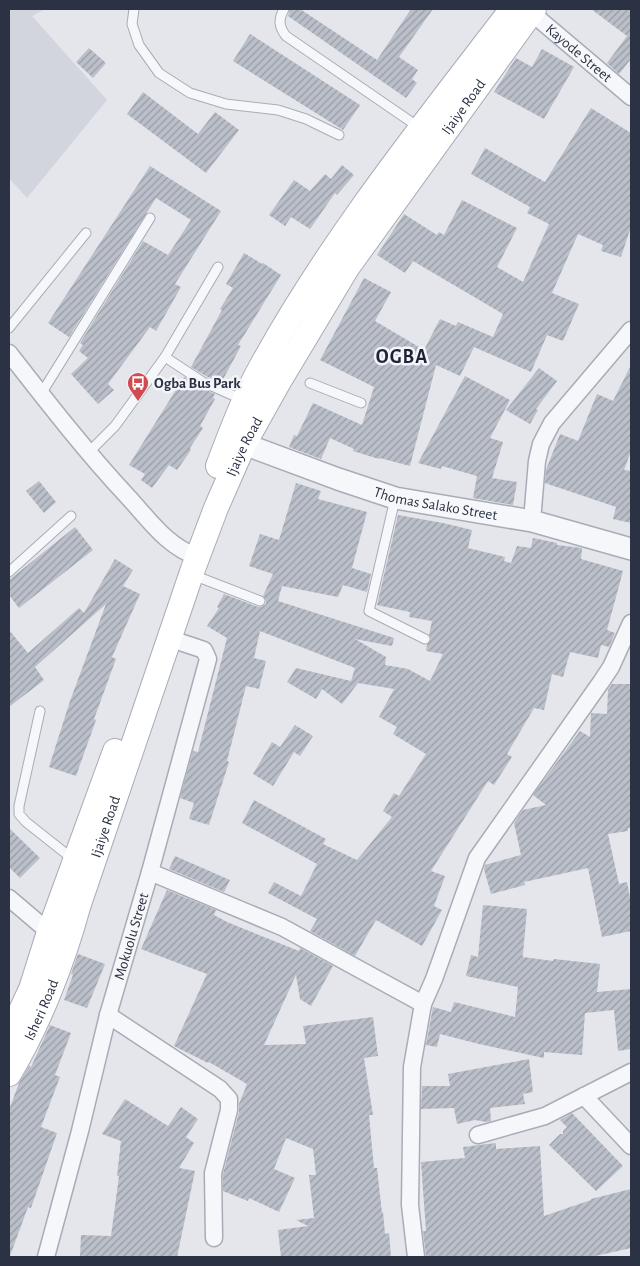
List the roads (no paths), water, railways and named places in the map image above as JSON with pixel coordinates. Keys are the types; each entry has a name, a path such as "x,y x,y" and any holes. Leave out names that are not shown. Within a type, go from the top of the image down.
{"main road":[{"name":"Ijaiye Road","path":"237,439 245,402 261,366 328,256 420,128 526,10"},
{"name":"Ijaiye Road","path":"59,936 78,907 171,639 192,562 203,502 237,439 281,378 347,268 526,10"},
{"name":"Ijaiye Road","path":"59,936 74,860 168,607 192,562"},
{"name":"Isheri Road","path":"9,1036 59,936"},
{"name":"Isheri Road","path":"9,1074 47,997 59,936"}],"street":[{"name":"Kayode Street","path":"526,10 631,97"},
{"path":"532,522 540,444 552,423 631,330"},
{"path":"9,353 88,453 167,540 192,562"},
{"name":"Thomas Salako Street","path":"237,439 338,479 395,498 532,522 631,549"},
{"path":"416,1257 410,1205 412,1067 423,1004 434,979 477,858 601,682 631,623"},
{"name":"Mokuolu Street","path":"46,1257 80,1131 108,1015 150,872 208,659 204,650 171,639"},
{"path":"150,872 282,927 423,1004"},
{"path":"9,898 59,936"},
{"path":"108,1015 220,1089 229,1099 229,1110 213,1173 214,1238"},
{"path":"478,1135 545,1116 631,1072"},
{"path":"584,1096 631,1146"}],"lane":[{"path":"134,9 132,24 139,45 159,73 190,93 226,104 278,110 306,119 339,135"},
{"path":"284,9 280,19 280,29 286,36 420,128"},
{"path":"41,394 150,218"},
{"path":"9,328 86,234"},
{"path":"88,453 115,426 166,358 218,267"},
{"path":"166,358 204,382 245,402"},
{"path":"310,383 361,403"},
{"path":"395,498 369,611 425,639"},
{"path":"9,572 72,516"},
{"path":"192,562 260,601"},
{"path":"40,711 19,806 19,814 26,822 74,860"}],"place":[{"name":"Ogba Bus Park","path":"138,402"}],"district":[{"name":"OGBA","path":"402,357"}]}
